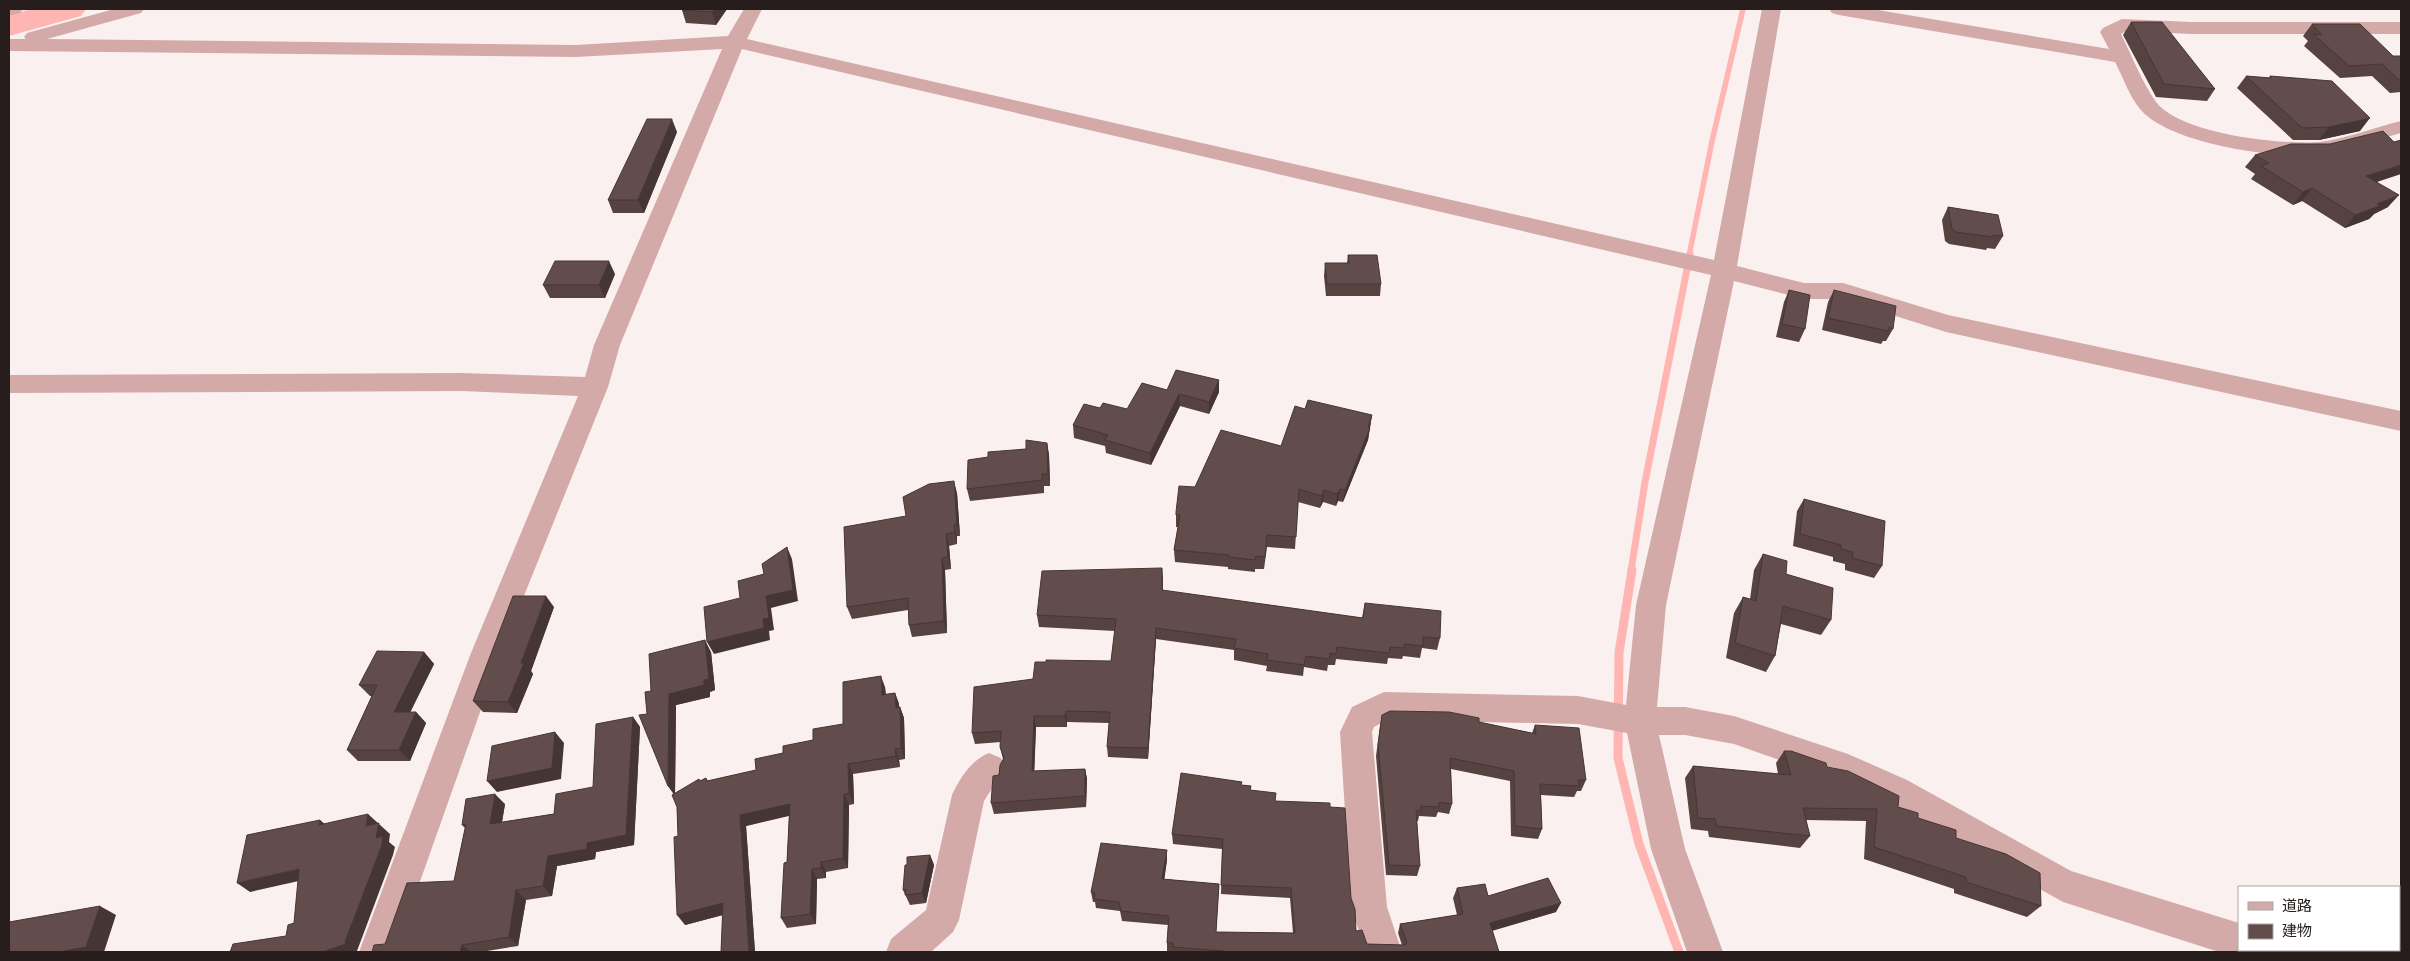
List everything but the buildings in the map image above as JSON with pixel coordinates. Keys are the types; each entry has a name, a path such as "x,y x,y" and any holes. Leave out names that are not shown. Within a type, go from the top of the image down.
{"street":[{"path":"9,10 14,9"},
{"path":"9,45 134,9"},
{"path":"377,952 486,653 595,387 607,345 735,42 753,9"},
{"path":"1705,952 1668,849 1638,720 1651,605 1714,269 1772,9"},
{"path":"1839,9 2122,57"},
{"path":"2401,28 2192,28 2122,25 2110,32 2148,106 2169,123 2236,143 2282,149 2321,148 2401,127"},
{"path":"9,45 576,51 735,42 1666,256 1804,291 1843,292 1946,323 2401,421"},
{"path":"9,384 461,382 595,387"},
{"path":"1384,952 1369,907 1356,732 1363,717 1384,706 1578,710 1638,720 1686,721 1734,730 1848,769 1895,790 2063,885 2238,941"},
{"path":"904,952 941,920 969,794 989,768"}],"waterway":[{"path":"9,26 69,9"},
{"path":"1689,256 1712,141 1743,9"},
{"path":"1631,571 1645,482 1690,254"},
{"path":"1632,570 1619,653 1618,758 1639,844 1679,952"}]}
